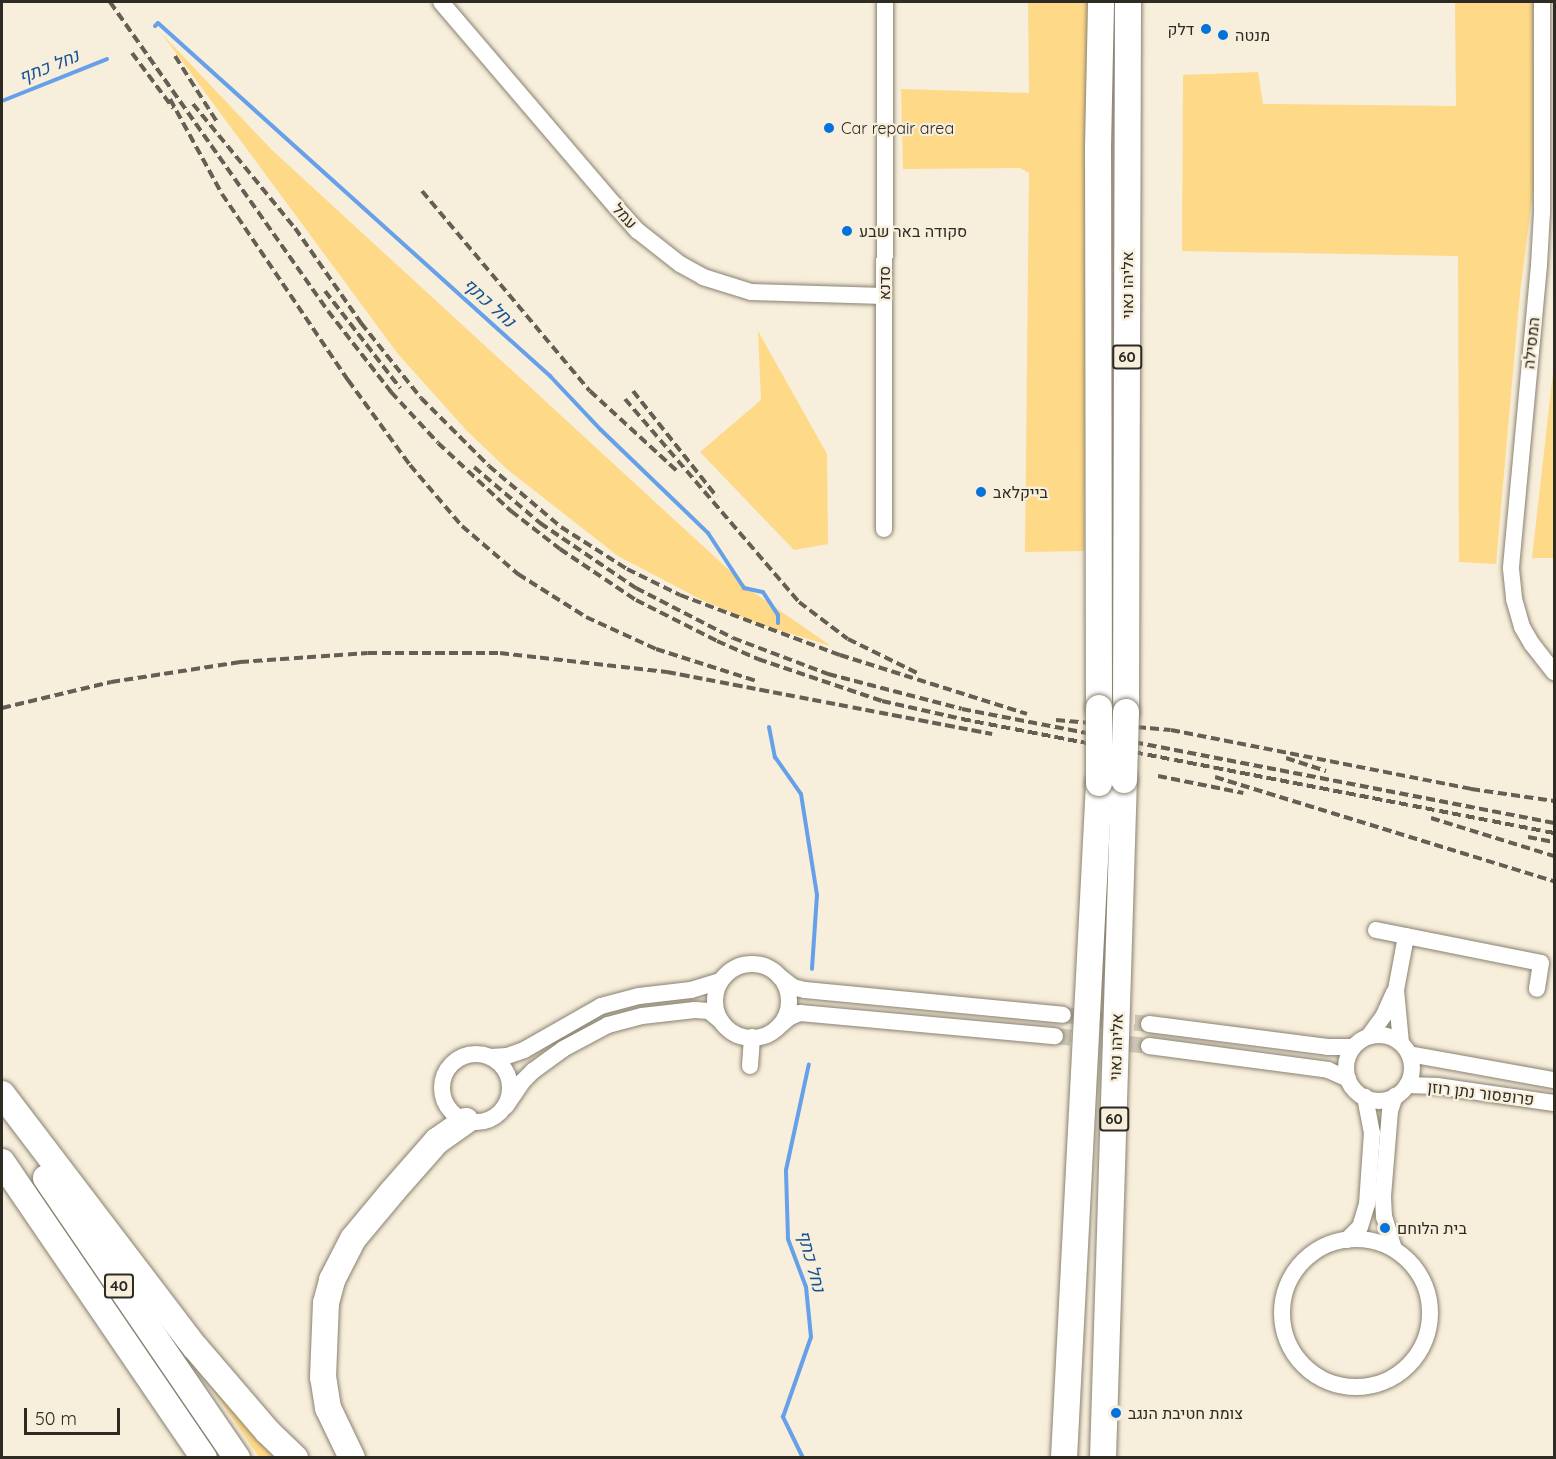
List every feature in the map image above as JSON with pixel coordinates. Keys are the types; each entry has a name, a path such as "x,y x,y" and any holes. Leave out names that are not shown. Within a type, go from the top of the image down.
{"highway":[{"name":"אליהו נאוי","path":"1101,2 1098,147 1099,708 1111,781 1103,1458"},
{"name":"אליהו נאוי","path":"1064,1458 1111,781 1126,712 1128,2"},
{"path":"2,1094 195,1347 267,1431 295,1458"},
{"name":"40","path":"2,1114 237,1458"},
{"path":"352,1458 328,1408 323,1377 326,1304 332,1280 353,1239 437,1141 466,1121"},
{"name":"40","path":"2,1162 204,1458"}],"street":[{"name":"עמל","path":"441,2 617,208 638,231 680,264 703,277 751,292 884,296"},
{"name":"סדנא","path":"884,529 885,2"},
{"name":"המסילה","path":"1542,2 1542,212 1511,569 1514,599 1522,627 1554,672"},
{"path":"1376,930 1541,963 1537,989"},
{"path":"1401,1091 1380,1101 1365,1097 1354,1090 1348,1079 1346,1062 1353,1047 1369,1036 1384,1015 1395,990 1406,936"},
{"path":"721,1021 715,1001 721,981 729,972 749,964 760,965 793,987 805,990 1063,1015"},
{"path":"776,1029 788,1009 789,997 779,976"},
{"path":"721,981 691,990 639,996 601,1006 524,1050 507,1056 491,1057 481,1054 461,1057 453,1063 442,1081 442,1091 450,1110 466,1121 489,1120 506,1106 533,1071 563,1049 608,1024 642,1016 694,1010 709,1011 734,1033 752,1037 776,1029 790,1017 800,1013 1055,1036"},
{"path":"1394,1249 1388,1235 1383,1196 1390,1110 1412,1070 1405,1048 1395,990"},
{"path":"1149,1024 1328,1047 1353,1047"},
{"path":"1369,1036 1388,1036 1405,1048"},
{"path":"750,1066 752,1037"},
{"path":"1149,1046 1328,1070 1348,1079"},
{"name":"פרופסור נתן רוזן","path":"1405,1048 1554,1080"},
{"path":"491,1057 505,1070 509,1078 509,1097 506,1106"},
{"path":"1513,1073 1554,1075"},
{"name":"פרופסור נתן רוזן","path":"1401,1091 1437,1086 1554,1103"},
{"path":"1347,1240 1360,1227 1367,1204 1372,1133 1365,1097"},
{"path":"1347,1240 1371,1241 1394,1249 1413,1265 1425,1286 1430,1310 1426,1338 1411,1363 1393,1378 1371,1386 1337,1385 1316,1376 1292,1351 1284,1330 1283,1307 1288,1285 1300,1265 1318,1250 1347,1240"}],"shaded area":[{"path":"1028,2 1090,2 1084,551 1025,552 1029,173 1020,168 903,169 901,89 1029,93"},
{"path":"1455,2 1533,2 1534,184 1520,293 1496,564 1459,562 1458,256 1182,251 1183,75 1258,72 1263,104 1456,106"},
{"path":"162,34 272,150 753,592 831,646 756,623 700,599 618,556 508,470 467,431 398,354"},
{"path":"758,331 827,454 828,544 794,550 700,452 761,400"},
{"path":"1553,373 1554,558 1532,558"},
{"path":"210,1386 274,1457 259,1457"}],"waterway":[{"name":"נחל כתף","path":"155,26 158,23 550,376 601,430 708,533 744,588 763,592 778,615 778,623"},
{"name":"נחל כתף","path":"2,101 107,59"},
{"name":"נחל כתף","path":"769,727 775,757 801,794 817,895 812,969"},
{"name":"נחל כתף","path":"803,1458 783,1417 811,1337 806,1287 788,1239 786,1170 809,1064"}],"tunnel":[{"path":"1063,1015 1149,1024"},
{"path":"1055,1036 1149,1046"}],"railway":[{"path":"110,2 328,311 391,392 438,443 511,511 560,549 636,600 758,659 882,701 962,719 1554,833"},
{"path":"132,53 173,108"},
{"path":"175,56 217,122"},
{"path":"170,99 222,194 348,380 410,465 462,526 518,574 586,617 656,649 756,681"},
{"path":"193,104 295,228 361,323 421,398 489,466 561,527 627,569 680,595 840,655 1027,714"},
{"path":"422,191 590,391 678,472"},
{"path":"325,291 400,388"},
{"path":"633,391 717,497"},
{"path":"625,399 799,602 848,639 919,674"},
{"path":"474,467 540,523 636,588 733,638 828,674 962,709 1554,823"},
{"path":"2,708 111,682 240,662 368,653 500,653 667,672 992,734"},
{"path":"1056,720 1171,730 1471,789 1554,801"},
{"path":"1286,758 1326,771"},
{"path":"1158,776 1243,793"},
{"path":"1215,777 1554,881"},
{"path":"1431,818 1554,856"},
{"path":"1528,837 1554,842"}],"place":[{"name":"דלק","path":"1206,29"},
{"name":"מנטה","path":"1223,35"},
{"name":"Car repair area","path":"829,128"},
{"name":"סקודה באר שבע","path":"847,231"},
{"name":"בייקלאב","path":"981,492"},
{"name":"בית הלוחם","path":"1385,1228"},
{"name":"צומת חטיבת הנגב","path":"1116,1413"}]}
